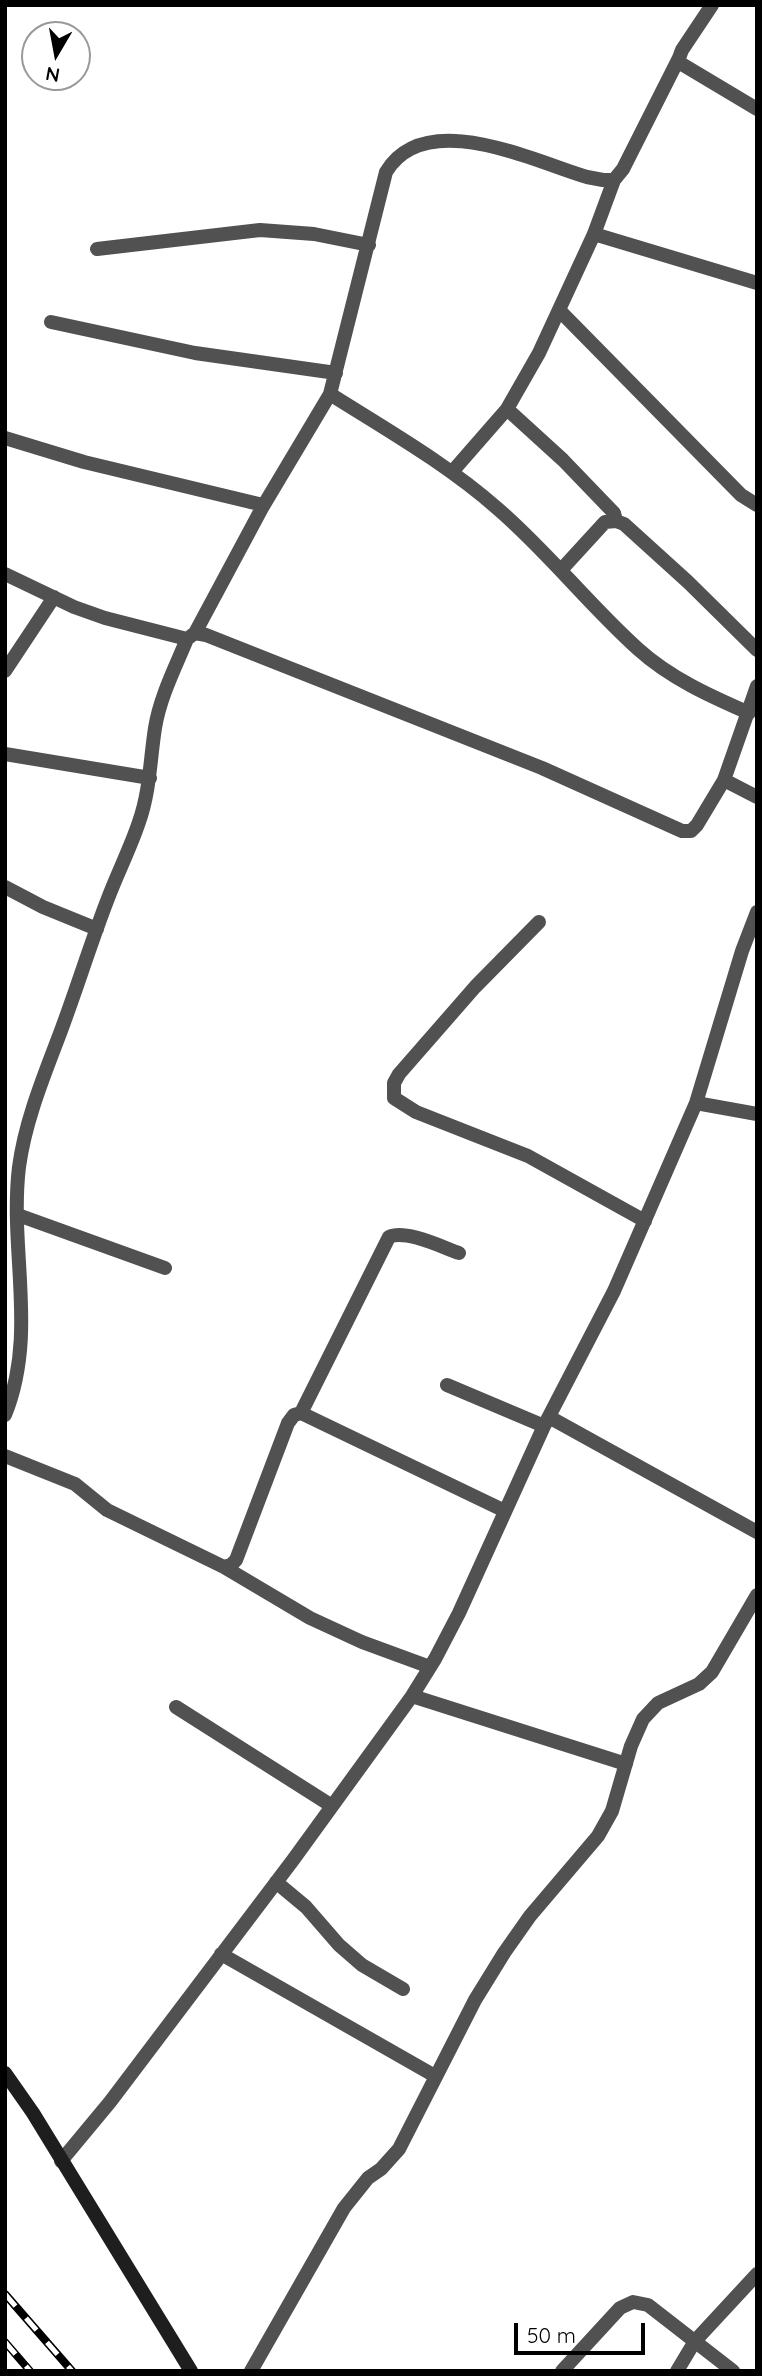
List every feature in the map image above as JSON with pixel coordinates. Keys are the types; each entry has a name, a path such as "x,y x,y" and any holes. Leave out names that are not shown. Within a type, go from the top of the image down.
{"main road":[{"path":"5,2073 33,2113 191,2371"}],"street":[{"path":"452,472 506,409 560,311 614,180 623,169 679,58 712,5"},
{"path":"679,58 680,64 685,68 757,109"},
{"path":"5,1415 17,1370 23,1328 19,1168 26,1133 97,929 138,825 150,778 155,728 161,703 191,636 263,505 330,394 386,172 394,159 406,150 441,141 470,141 587,177 614,180"},
{"path":"97,249 260,230 314,234 369,245"},
{"path":"594,234 757,283"},
{"path":"560,311 741,495 757,505"},
{"path":"51,322 195,353 336,373"},
{"path":"330,394 452,472 498,509 638,650 707,695 749,713"},
{"path":"506,409 563,460 614,513 616,521"},
{"path":"5,438 84,462 263,505"},
{"path":"561,570 605,523 616,521 624,524 757,650"},
{"path":"5,574 106,618 191,636 206,635 542,768 682,831 691,831 697,825 724,780 757,687"},
{"path":"5,671 54,597"},
{"path":"5,754 150,778"},
{"path":"724,780 757,797"},
{"path":"5,887 43,907 97,929"},
{"path":"61,2161 110,2102 276,1882 412,1696 430,1667 459,1613 546,1422 614,1291 645,1221 696,1103 742,951 757,912"},
{"path":"539,922 475,987 400,1074 394,1083 394,1098 416,1112 528,1156 645,1221"},
{"path":"696,1103 757,1114"},
{"path":"19,1215 165,1268"},
{"path":"300,1413 389,1237 396,1233 406,1235 459,1253"},
{"path":"447,1385 546,1422 757,1532"},
{"path":"224,1567 231,1566 236,1560 288,1423 294,1415 300,1413 505,1511"},
{"path":"5,1456 67,1480 88,1493 107,1510 224,1567 310,1618 362,1642 430,1667"},
{"path":"251,2371 344,2208 368,2178 381,2169 398,2149 435,2076 504,1953 530,1916 598,1836 612,1811 631,1746 643,1719 658,1703 699,1684 712,1672 757,1595"},
{"path":"412,1696 626,1764"},
{"path":"176,1707 332,1806"},
{"path":"276,1882 306,1907 339,1945 362,1965 403,1989"},
{"path":"220,1954 435,2076"},
{"path":"677,2371 695,2341 757,2274"},
{"path":"562,2371 620,2308 633,2302 648,2305 733,2371"}],"railway":[{"path":"5,2294 72,2371"},
{"path":"5,2342 30,2371"}]}
